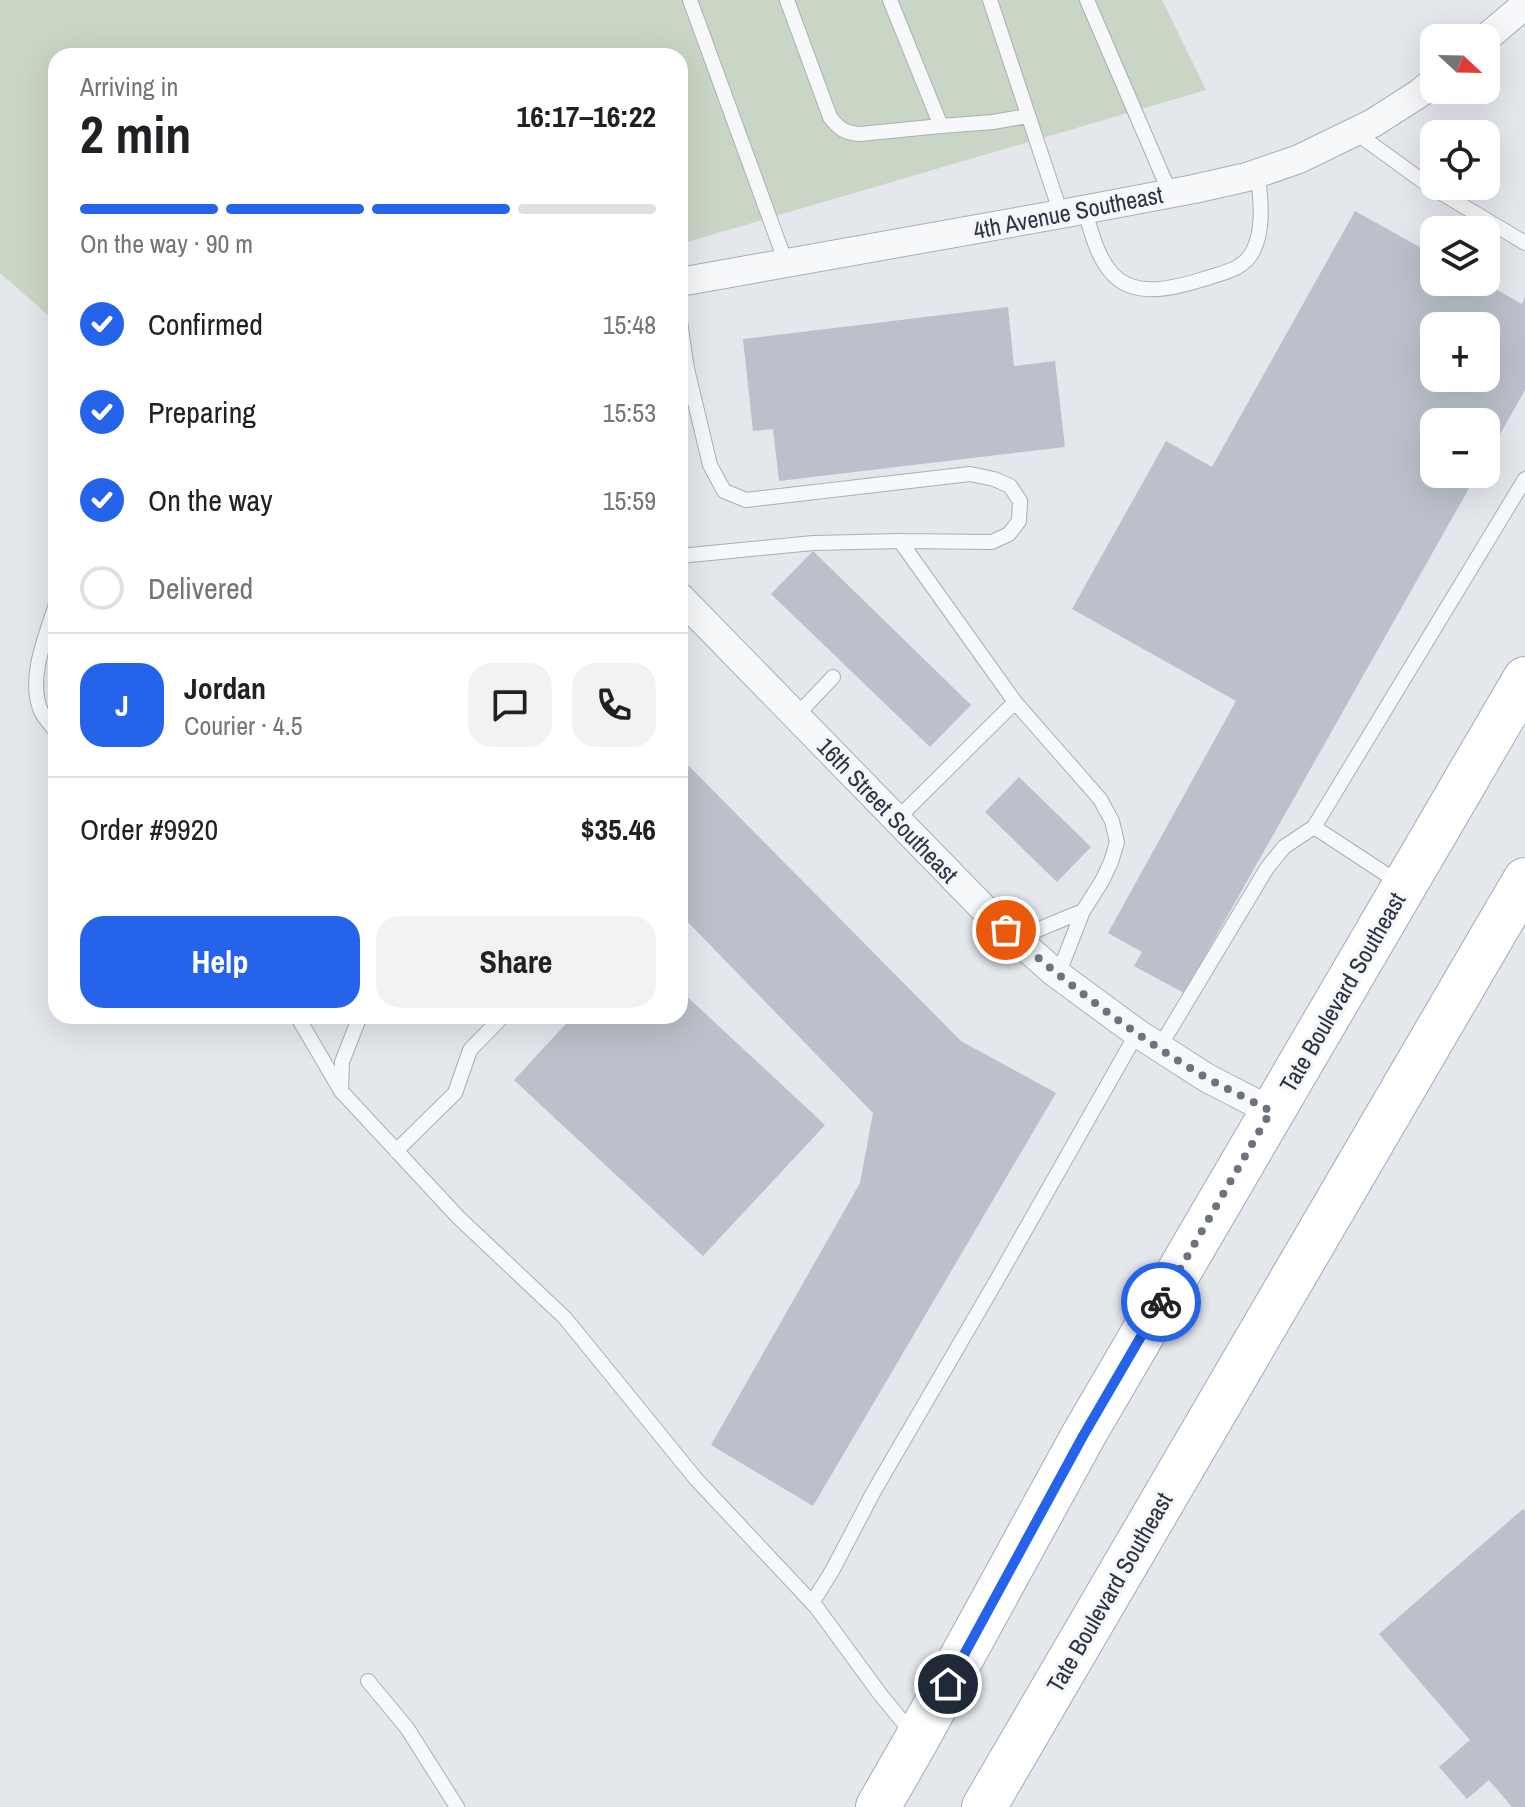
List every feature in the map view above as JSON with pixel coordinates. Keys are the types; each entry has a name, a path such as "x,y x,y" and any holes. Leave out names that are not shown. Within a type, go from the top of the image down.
{"main road":[{"name":"Tate Boulevard Southeast","path":"878,1807 1083,1436 1525,679"},
{"name":"Tate Boulevard Southeast","path":"984,1807 1525,880"}],"street":[{"path":"1500,26 1525,5"},
{"name":"4th Avenue Southeast","path":"688,281 1072,212 1247,177 1299,159 1355,132 1420,93"},
{"name":"16th Street Southeast","path":"688,605 992,917 1058,975 1207,1078 1271,1111"}],"lane":[{"path":"690,0 786,263"},
{"path":"787,0 830,117 838,128 847,133 993,122 1028,116"},
{"path":"890,0 941,126"},
{"path":"990,0 1028,116 1072,212 1111,273 1130,285 1150,289 1176,288 1241,267 1253,253 1259,232 1258,173"},
{"path":"1087,0 1170,193"},
{"path":"1355,132 1428,185 1525,243"},
{"path":"688,373 710,465 724,491 746,500 970,474 1010,486 1020,501 1019,521 1009,534 992,542 813,543 688,555"},
{"path":"812,1603 998,1278 1148,1040 1267,868 1284,847 1314,827 1525,479"},
{"path":"900,541 1015,702 1100,799 1112,821 1117,842 1111,862 1083,911 1058,975"},
{"path":"48,629 35,689 41,712 48,721"},
{"path":"796,716 833,677"},
{"path":"897,819 1015,702"},
{"path":"1314,827 1404,886"},
{"path":"1020,942 1037,930 1083,911"},
{"path":"302,1024 341,1091 458,1217 565,1318 696,1479 812,1603 917,1739"},
{"path":"341,1091 342,1062 357,1024"},
{"path":"396,1151 455,1093 470,1050 495,1024"},
{"path":"368,1681 407,1728 457,1807"}],"green space":[{"path":"0,0 1162,0 1206,90 688,242 688,48 48,48 48,315 0,273"}],"building":[{"path":"1355,211 1420,247 1420,296 1500,296 1500,292 1522,304 1525,297 1525,390 1500,434 1500,408 1420,408 1420,488 1469,488 1184,993 1134,966 1142,952 1108,933 1236,701 1072,609 1166,441 1212,467"},
{"path":"1008,307 1014,366 1055,361 1065,447 779,481 773,429 753,431 743,339"},
{"path":"813,551 971,705 930,747 771,594"},
{"path":"688,765 961,1041 1056,1093 813,1506 711,1445 860,1183 873,1113 688,922"},
{"path":"1019,777 1091,847 1057,882 985,812"},
{"path":"688,997 825,1125 703,1256 514,1080 566,1024 688,1024"},
{"path":"1523,1509 1525,1807 1512,1807 1489,1780 1467,1799 1439,1767 1470,1740 1379,1634"}],"way so far":[{"path":"1006,930 1054,972 1137,1033 1207,1078 1271,1111 1161,1302"}],"route":[{"path":"948,1684 1083,1436 1161,1302"}]}
